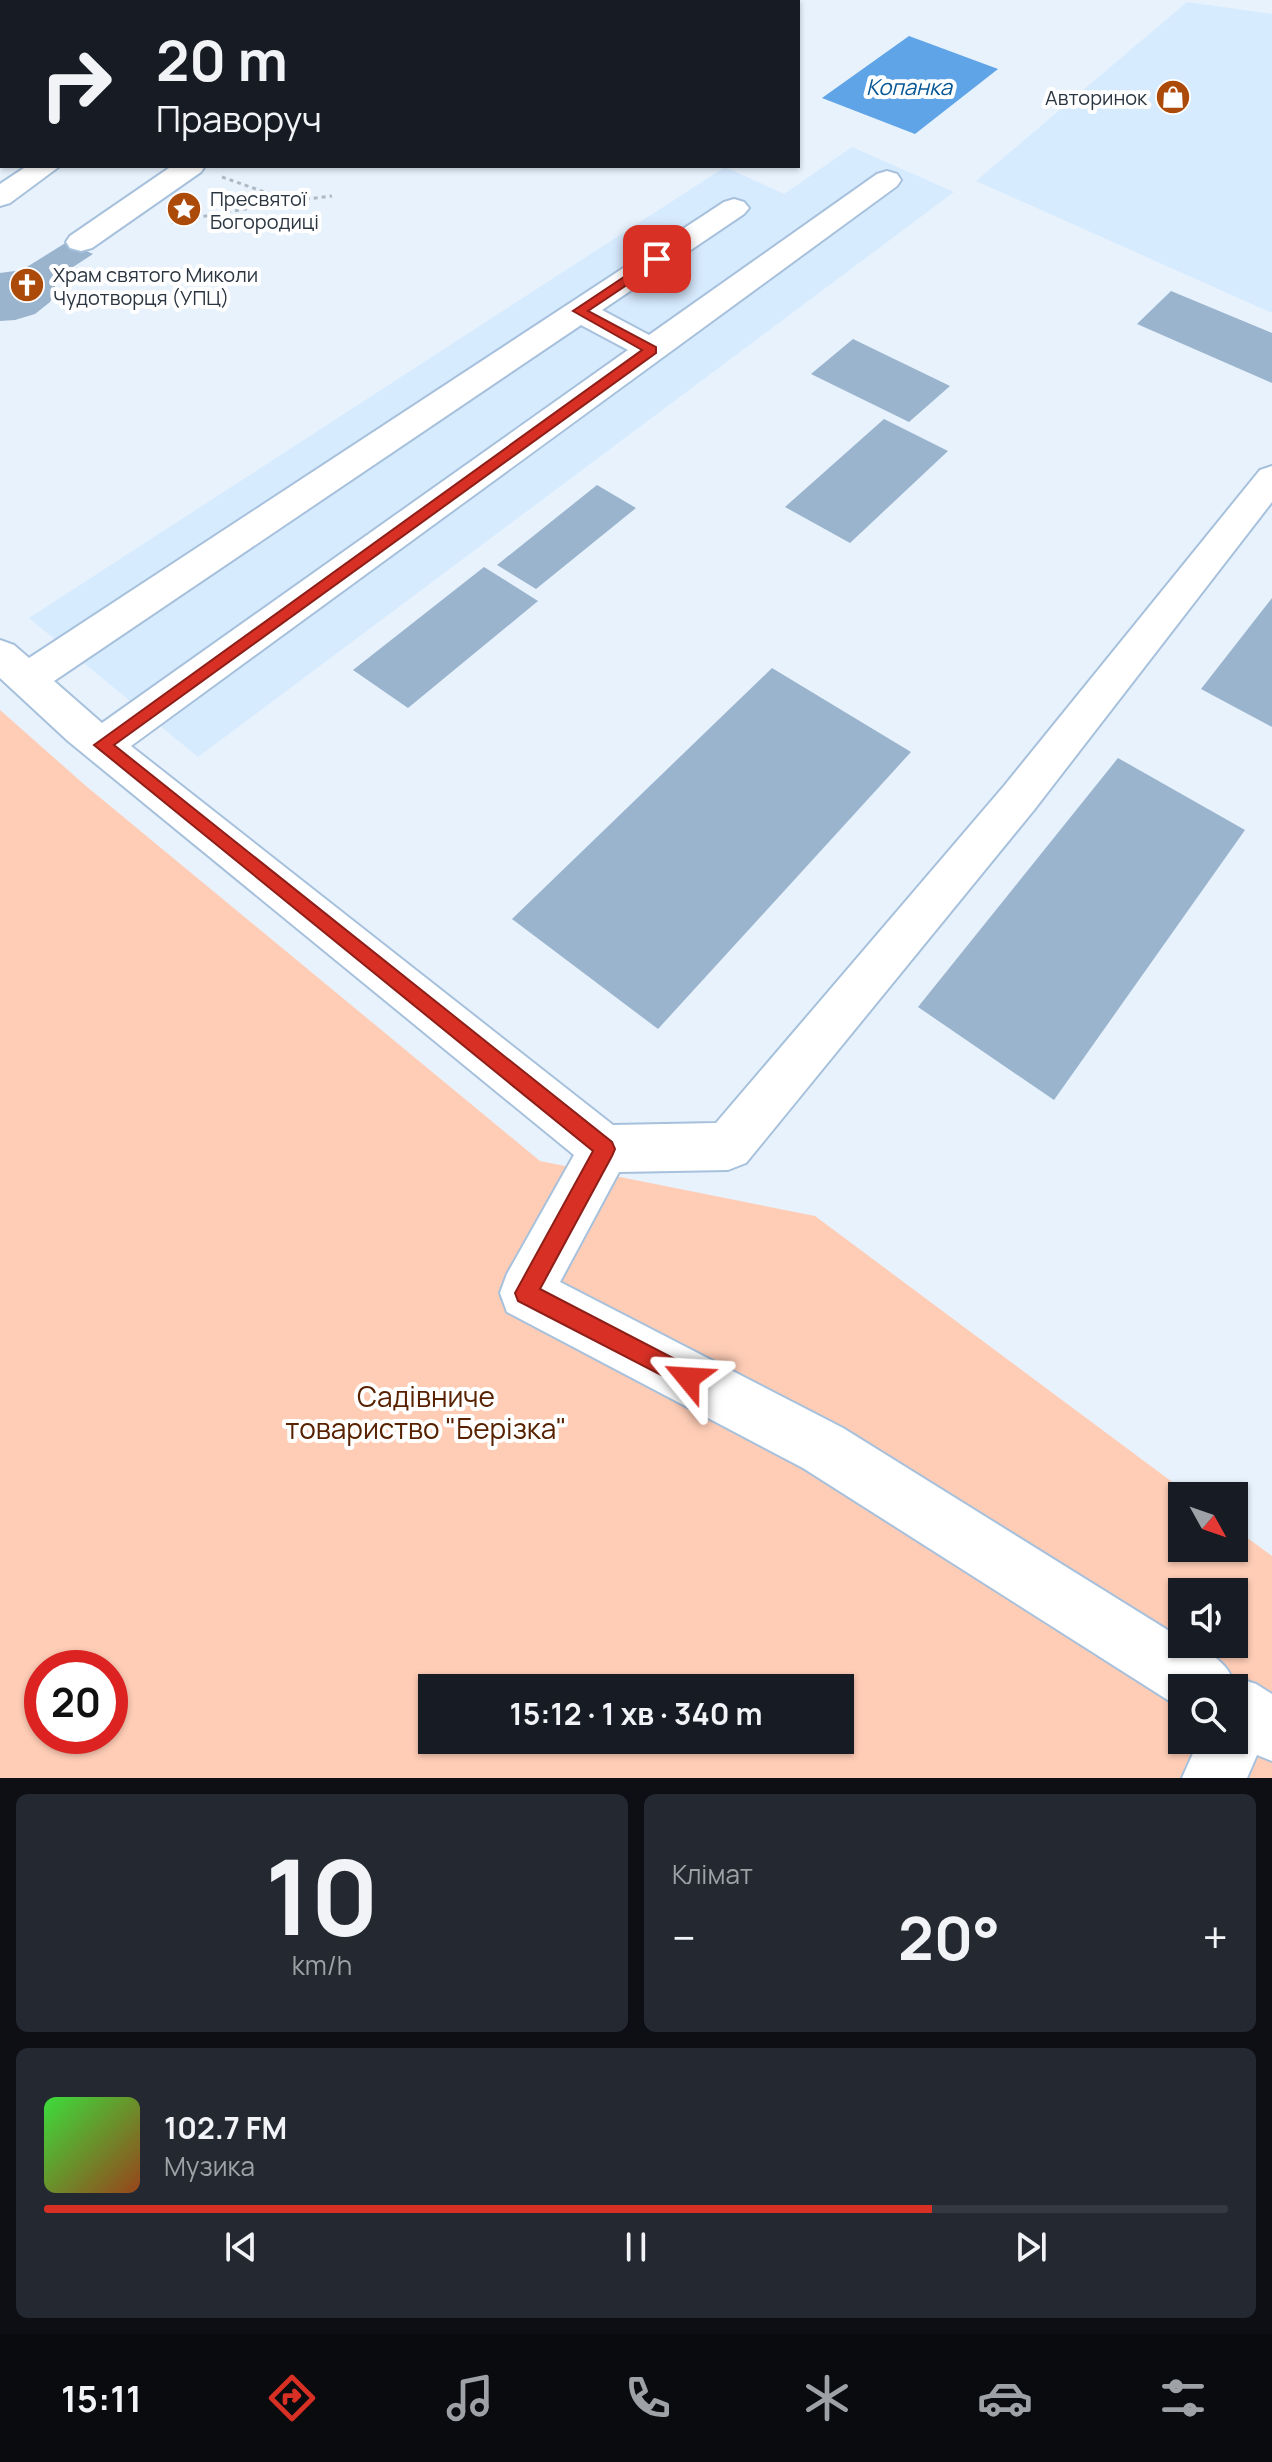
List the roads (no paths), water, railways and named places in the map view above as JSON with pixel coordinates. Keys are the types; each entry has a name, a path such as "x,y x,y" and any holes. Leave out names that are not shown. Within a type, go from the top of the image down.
{"street":[{"path":"0,197 43,168"},
{"path":"81,242 188,168"},
{"path":"102,745 887,180"},
{"path":"734,208 579,311 13,667 102,745 605,1149 728,1146 1019,798 1272,478"},
{"path":"579,311 652,350"},
{"path":"605,1149 526,1293 823,1448 1168,1674"},
{"path":"1214,1778 1223,1754"}],"water":[{"name":"Копанка","path":"909,36 998,69 915,134 822,98"}],"place":[{"name":"Авторинок","path":"1173,97"},
{"name":"Пресвятої Богородиці","path":"184,209"},
{"name":"Храм святого Миколи Чудотворця (УПЦ)","path":"27,285"}],"park label":[{"name":"Садівниче товариство \"Берізка\"","path":"426,1412"}]}
